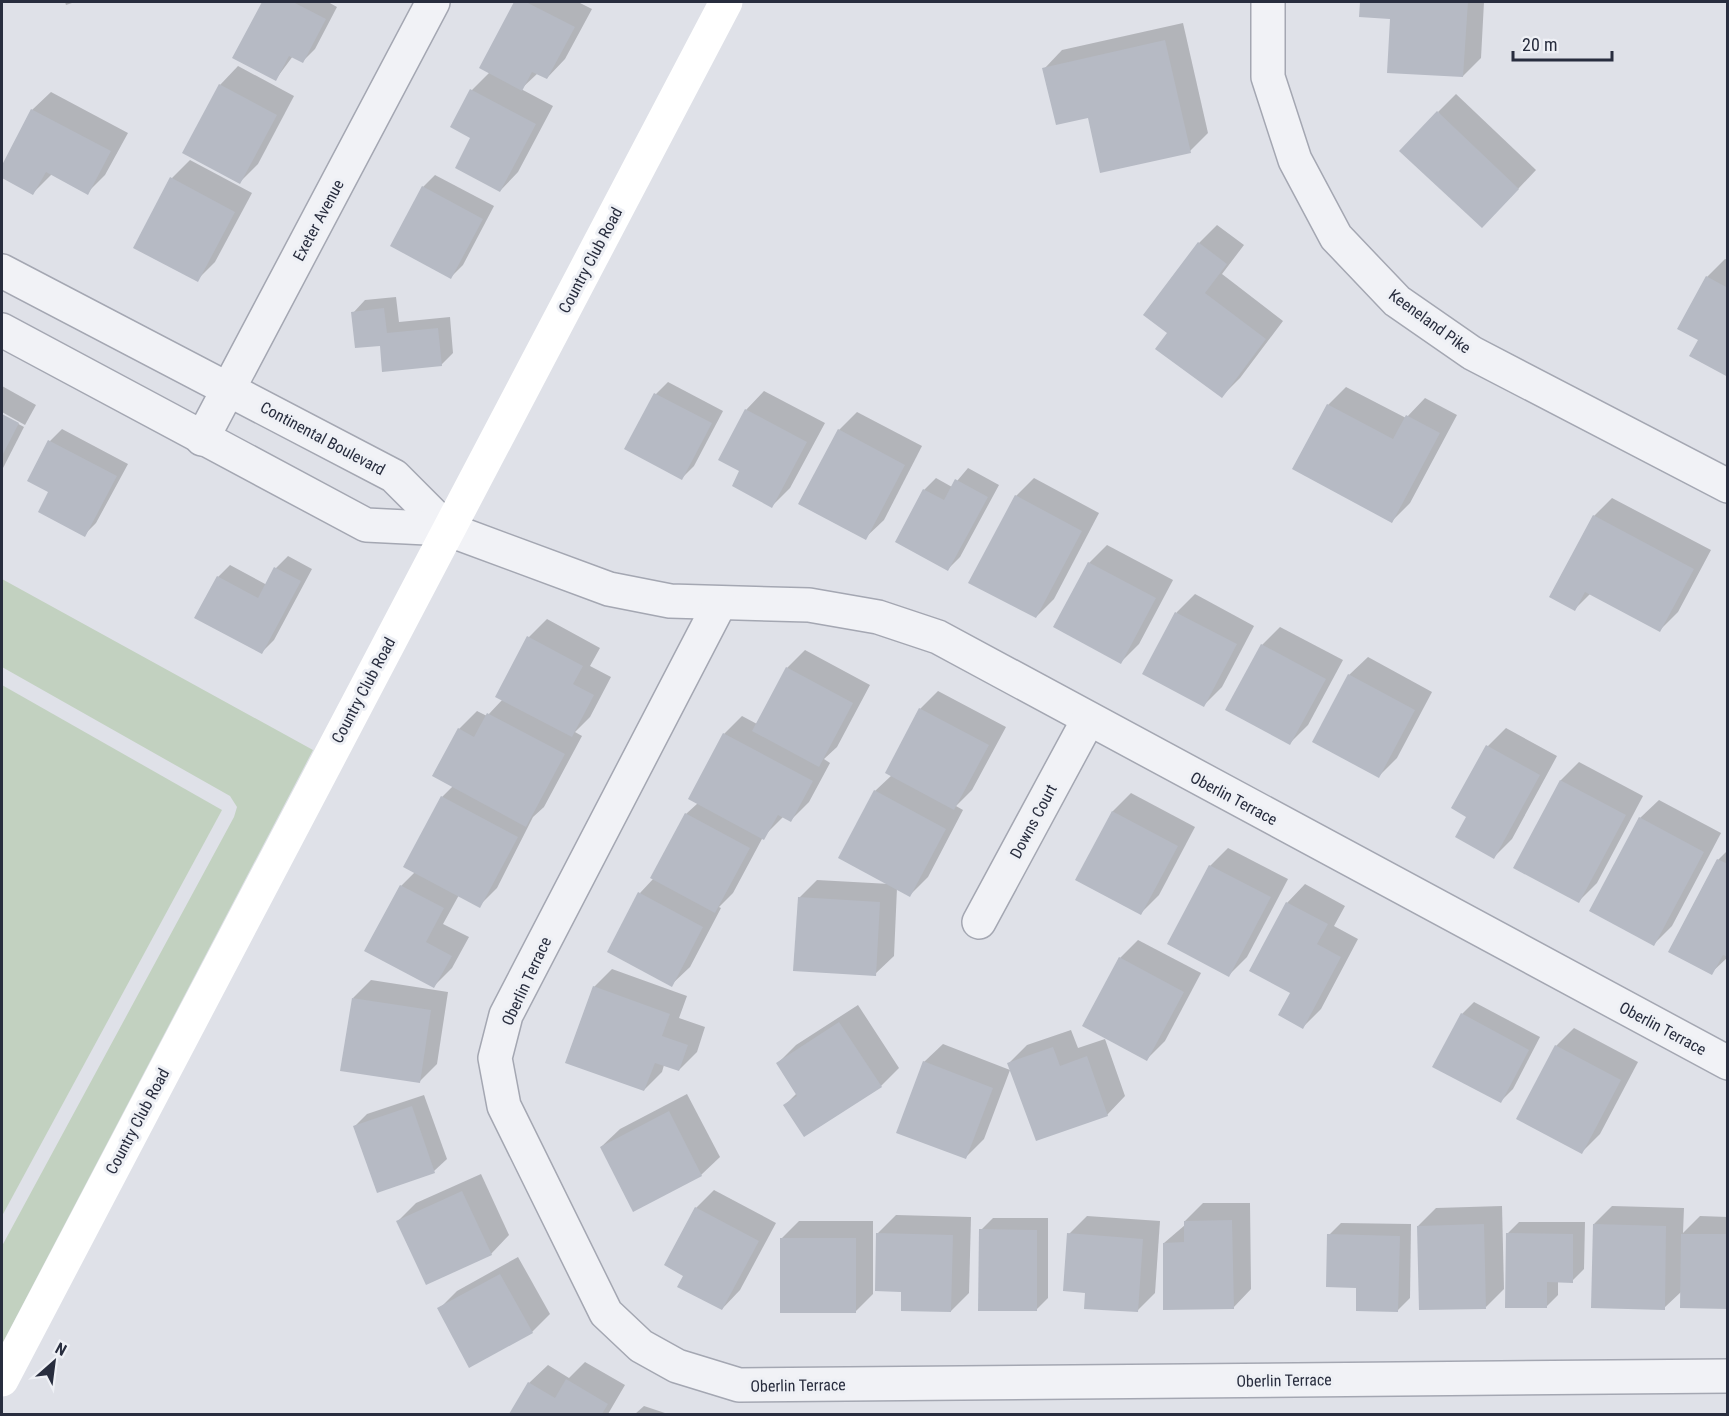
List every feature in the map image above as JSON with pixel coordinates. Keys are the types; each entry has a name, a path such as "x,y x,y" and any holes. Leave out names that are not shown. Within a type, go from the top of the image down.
{"main road":[{"name":"Country Club Road","path":"2,1380 726,2"}],"street":[{"name":"Exeter Avenue","path":"202,439 433,2"},
{"name":"Keeneland Pike","path":"1268,2 1268,77 1295,160 1336,237 1397,301 1472,353 1728,486"},
{"name":"Continental Boulevard","path":"2,271 394,476 447,530"},
{"path":"2,330 366,525 447,530"},
{"name":"Oberlin Terrace","path":"447,530 609,590 670,601 809,605 878,617 938,637 1088,720 1728,1063"},
{"name":"Oberlin Terrace","path":"720,603 506,1015 495,1058 504,1106 606,1313 641,1346 678,1366 739,1386 1728,1376"},
{"name":"Downs Court","path":"979,922 1088,720"}],"green space":[{"path":"2,579 313,750 2,1344 2,1246 234,817 237,807 230,796 2,667"},
{"path":"2,685 222,810 2,1216"}],"building":[{"path":"262,2 293,2 326,19 303,63 289,56 276,81 232,58"},
{"path":"514,2 526,2 575,27 547,79 532,72 522,91 479,68"},
{"path":"1360,2 1468,2 1463,77 1387,73 1390,19 1359,17"},
{"path":"1165,40 1191,153 1100,173 1088,118 1056,125 1042,68"},
{"path":"219,84 277,115 240,184 182,153"},
{"path":"470,89 536,124 500,192 455,168 470,138 450,127"},
{"path":"31,109 111,151 88,195 46,172 33,195 2,178 2,165"},
{"path":"1437,111 1519,189 1482,228 1399,151"},
{"path":"170,177 235,212 198,282 133,248"},
{"path":"422,186 483,219 451,279 390,246"},
{"path":"1198,242 1227,264 1205,293 1266,339 1222,398 1155,349 1167,333 1143,315"},
{"path":"1706,276 1728,288 1728,377 1689,356 1698,340 1677,329"},
{"path":"384,308 387,333 438,328 442,366 382,372 380,346 355,348 351,312"},
{"path":"654,393 712,423 682,480 624,449"},
{"path":"1327,404 1393,439 1406,415 1440,433 1392,523 1292,469"},
{"path":"745,409 807,442 772,508 732,486 739,471 718,460"},
{"path":"2,414 19,423 2,456"},
{"path":"838,429 905,465 866,540 798,504"},
{"path":"48,440 117,476 85,537 38,512 48,492 27,481"},
{"path":"955,479 988,497 948,571 895,542 923,489 944,500"},
{"path":"1015,495 1082,531 1036,618 968,583"},
{"path":"1593,515 1694,569 1660,632 1585,592 1575,611 1549,597"},
{"path":"1088,562 1156,598 1121,664 1053,627"},
{"path":"274,567 301,581 262,654 194,618 217,576 258,598"},
{"path":"1175,612 1237,644 1204,707 1142,674"},
{"path":"527,636 583,666 573,684 594,695 572,737 495,697"},
{"path":"1261,644 1326,679 1290,745 1225,710"},
{"path":"786,667 853,703 819,767 752,731"},
{"path":"1348,674 1415,710 1379,778 1312,742"},
{"path":"919,708 989,745 954,810 885,773"},
{"path":"487,713 565,754 526,827 432,776 458,728 474,737"},
{"path":"723,733 813,781 791,822 778,815 764,840 688,799"},
{"path":"1486,745 1540,775 1494,859 1455,837 1466,817 1451,808"},
{"path":"1560,780 1626,815 1579,903 1513,868"},
{"path":"874,790 946,829 910,897 838,858"},
{"path":"441,796 518,837 480,908 403,867"},
{"path":"1112,811 1178,846 1141,915 1075,880"},
{"path":"685,813 750,848 715,913 650,878"},
{"path":"1639,817 1704,852 1654,946 1589,911"},
{"path":"1717,859 1728,864 1728,957 1723,955 1712,975 1668,952"},
{"path":"1209,865 1271,897 1229,977 1167,944"},
{"path":"400,885 444,908 426,942 452,956 434,988 364,951"},
{"path":"638,892 703,927 672,987 607,952"},
{"path":"798,897 880,902 876,976 793,971"},
{"path":"1286,902 1328,924 1317,944 1341,957 1303,1029 1278,1015 1290,993 1249,971"},
{"path":"1119,957 1184,992 1147,1061 1082,1026"},
{"path":"593,986 670,1014 662,1036 688,1045 679,1071 655,1063 644,1091 565,1063"},
{"path":"352,998 431,1010 420,1083 340,1071"},
{"path":"1461,1013 1529,1050 1501,1103 1432,1067"},
{"path":"839,1022 882,1087 804,1137 783,1105 797,1096 776,1063"},
{"path":"1555,1045 1621,1080 1582,1154 1516,1119"},
{"path":"1053,1047 1060,1066 1087,1056 1108,1116 1036,1141 1007,1063"},
{"path":"923,1061 993,1088 966,1159 896,1133"},
{"path":"412,1106 435,1173 377,1193 353,1126"},
{"path":"669,1111 702,1176 633,1212 600,1147"},
{"path":"462,1191 492,1255 426,1285 396,1221"},
{"path":"695,1207 759,1241 722,1310 677,1287 683,1276 664,1265"},
{"path":"1232,1220 1234,1309 1163,1310 1163,1243 1184,1242 1184,1221"},
{"path":"1484,1224 1486,1309 1419,1310 1417,1226"},
{"path":"1593,1224 1666,1226 1665,1310 1591,1308"},
{"path":"979,1229 1037,1230 1037,1311 978,1311"},
{"path":"876,1233 953,1235 951,1312 901,1311 901,1292 875,1291"},
{"path":"1067,1233 1143,1239 1138,1312 1084,1309 1085,1293 1063,1291"},
{"path":"1506,1233 1573,1234 1573,1283 1547,1282 1547,1308 1505,1308"},
{"path":"1327,1234 1400,1236 1398,1312 1356,1311 1356,1288 1326,1287"},
{"path":"1681,1234 1728,1234 1728,1309 1680,1308"},
{"path":"780,1238 856,1238 856,1313 780,1313"},
{"path":"500,1274 533,1333 469,1368 437,1308"},
{"path":"566,1379 608,1404 602,1414 509,1414 528,1382 555,1398"}]}
